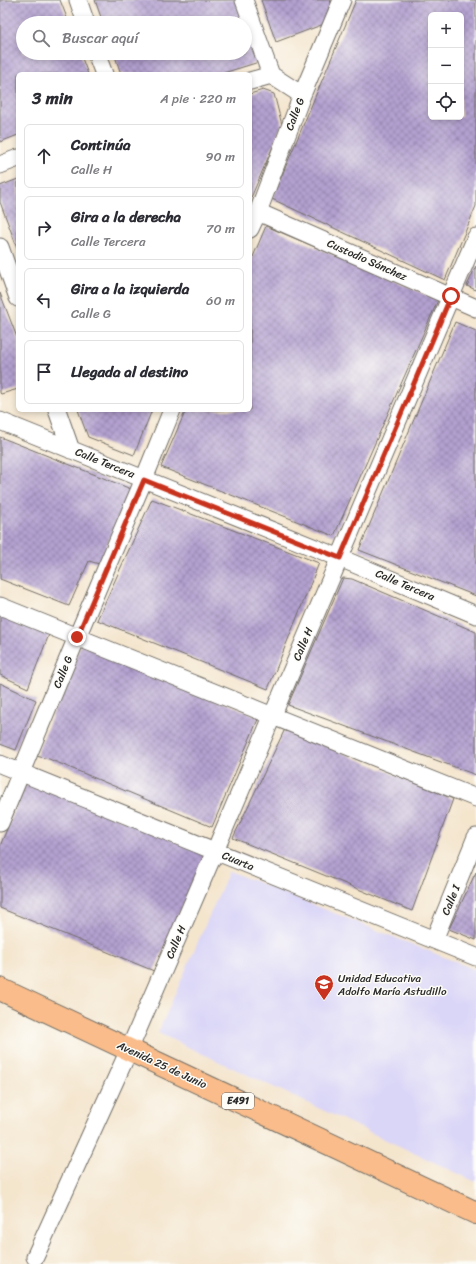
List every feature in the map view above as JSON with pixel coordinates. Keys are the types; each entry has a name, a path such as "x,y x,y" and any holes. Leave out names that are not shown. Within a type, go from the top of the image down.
{"highway":[{"name":"Avenida 25 de Junio","path":"0,989 476,1213"}],"street":[{"path":"78,0 84,16"},
{"path":"244,0 250,16"},
{"name":"Calle G","path":"252,226 302,95 342,0"},
{"path":"252,22 271,75 302,95"},
{"path":"99,60 103,72"},
{"path":"252,80 271,75"},
{"path":"0,165 16,159"},
{"name":"Custodio Sánchez","path":"258,212 476,308"},
{"name":"Calle H","path":"35,1257 130,1050 476,237"},
{"path":"0,246 16,292"},
{"path":"58,412 71,450"},
{"name":"Calle G","path":"0,823 171,412"},
{"name":"Calle Tercera","path":"0,421 340,558 476,615"},
{"path":"0,606 476,798"},
{"name":"Cuarta","path":"0,764 476,957"},
{"name":"Calle I","path":"434,940 476,837"}],"shaded area":[{"name":"Unidad Educativa Adolfo María Astudillo","path":"229,871 476,970 476,1182 158,1033"}],"building":[{"path":"0,0 60,0 66,16 16,16 16,60 83,60 87,72 16,72 16,136 0,142"},
{"path":"95,0 236,0 242,16 101,16"},
{"path":"261,0 331,0 324,24 276,42"},
{"path":"356,0 476,0 476,206 445,280 272,199"},
{"path":"252,44 259,62 226,72 120,72 116,60 252,60"},
{"path":"263,90 274,94 282,125 252,195 252,93"},
{"path":"16,180 16,245 0,202 0,186"},
{"path":"266,226 438,300 334,536 161,467 185,412 252,412 252,259"},
{"path":"476,266 476,290 467,286"},
{"path":"0,293 16,335 16,390 0,393"},
{"path":"455,322 476,331 476,596 359,550"},
{"path":"79,412 151,412 134,455 88,437"},
{"path":"0,437 131,489 99,564 89,561 69,606 0,579"},
{"path":"152,499 319,563 268,689 97,620"},
{"path":"343,578 352,579 476,632 476,775 288,705"},
{"path":"0,612 50,632 28,688 0,675"},
{"path":"81,644 259,717 212,827 49,759 36,756"},
{"path":"0,683 36,700 16,750 0,744"},
{"path":"285,729 453,799 412,911 233,838"},
{"path":"27,781 207,854 154,971 0,908 0,846"},
{"path":"476,872 476,940 449,929"}],"place":[{"name":"Unidad Educativa Adolfo María Astudillo","path":"324,1001"}],"route":[{"path":"77,637 144,480 340,558 451,296"}]}
